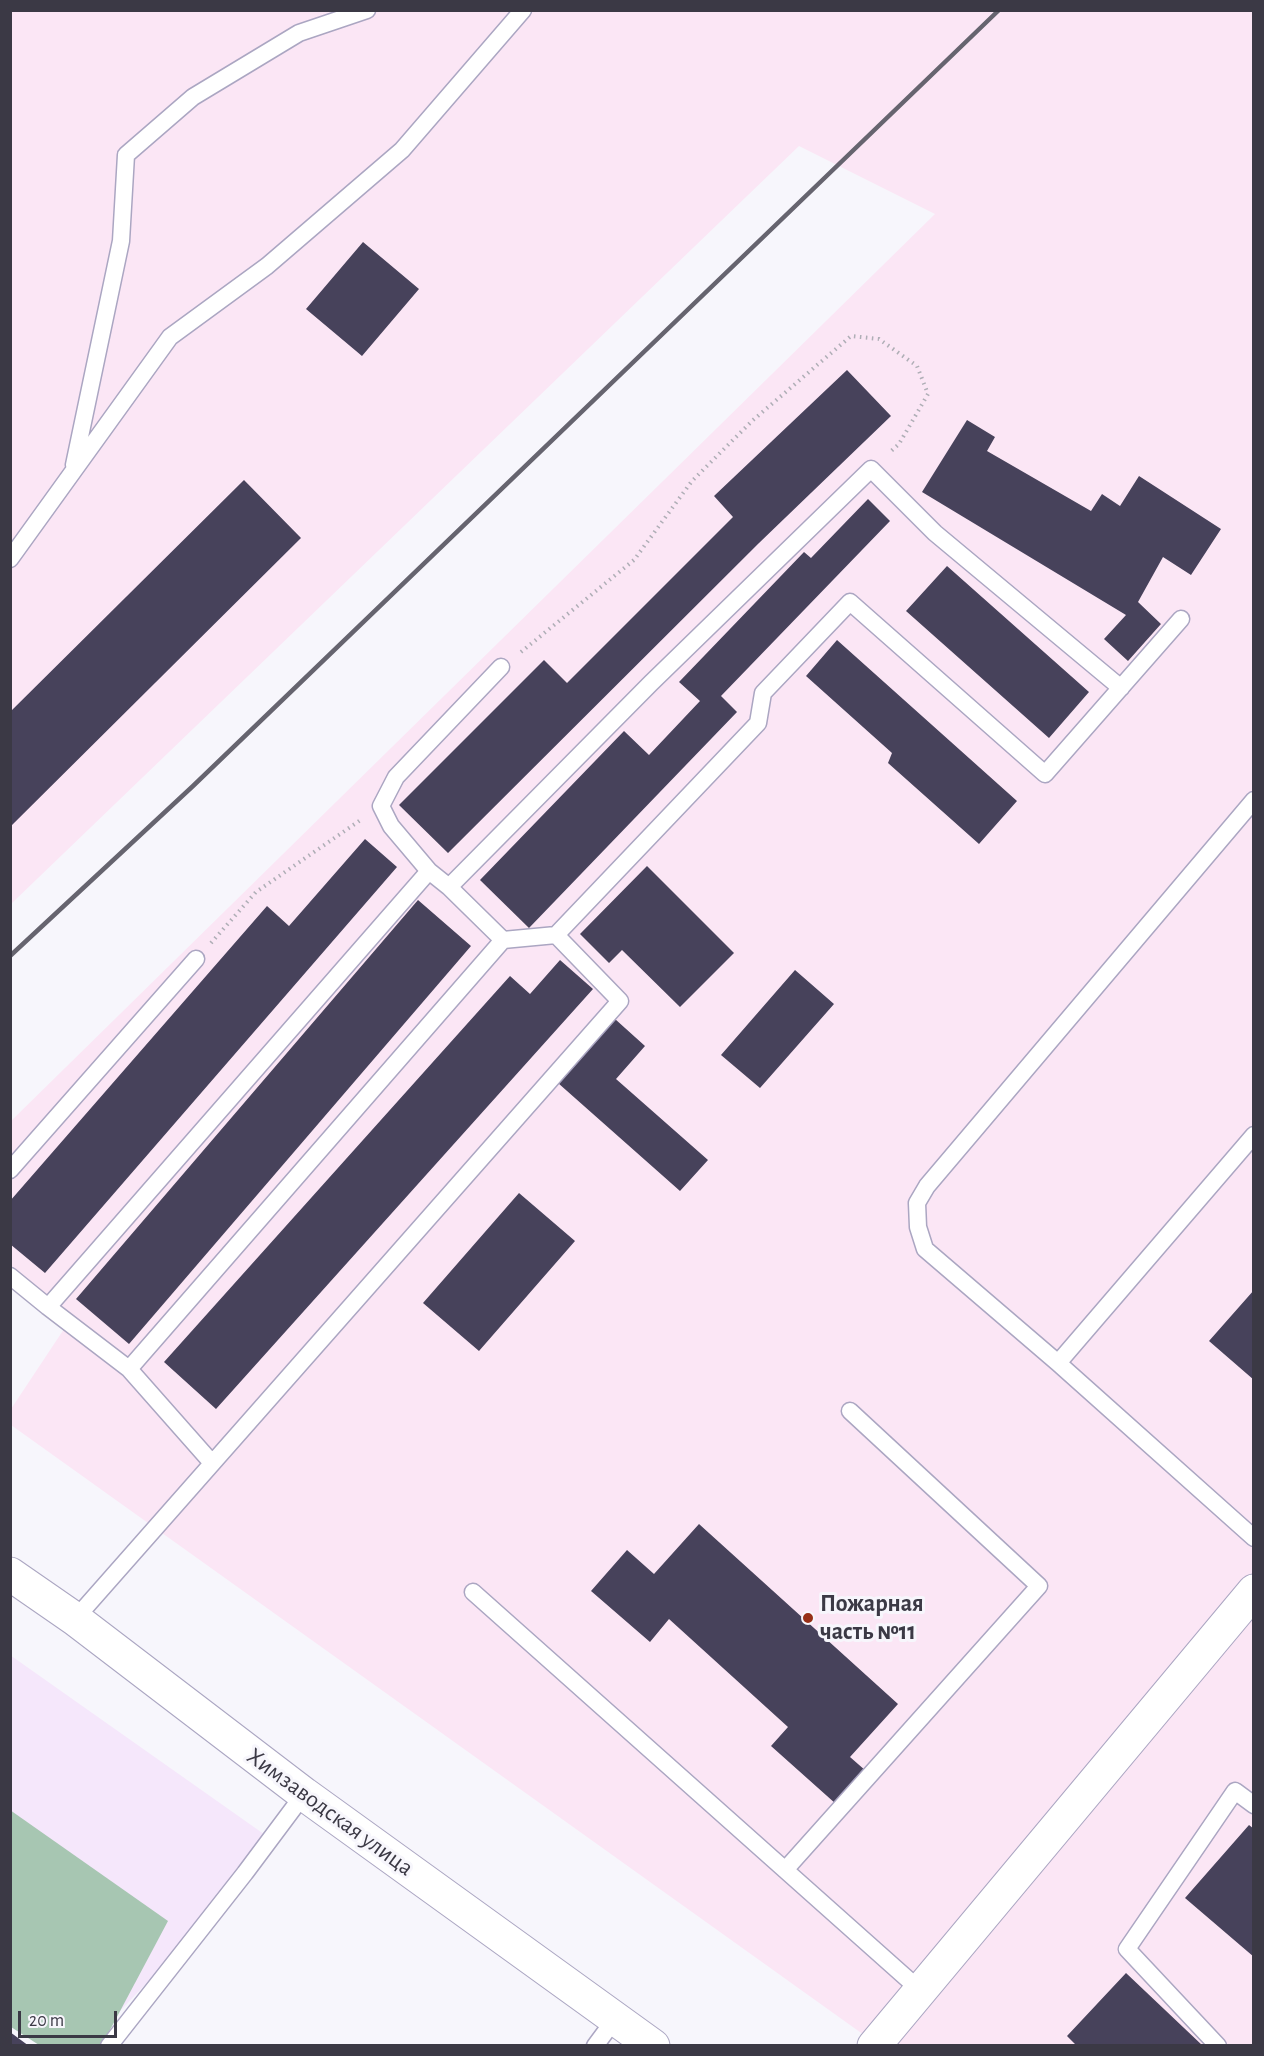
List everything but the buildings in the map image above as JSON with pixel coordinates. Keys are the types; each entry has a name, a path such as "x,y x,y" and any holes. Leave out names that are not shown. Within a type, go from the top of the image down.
{"street":[{"name":"Химзаводская улица","path":"10,1574 75,1619 304,1794 653,2046"},
{"path":"874,2046 1254,1591"}],"lane":[{"path":"72,473 121,241 126,155 193,97 290,38 367,10"},
{"path":"10,559 170,337 267,266 402,150 523,10"},
{"path":"449,887 651,683 871,469 935,533 1121,688"},
{"path":"129,1369 503,940 556,935 758,723 763,693 850,602 1045,774 1181,619"},
{"path":"501,668 396,777 381,806 391,826 429,871 449,887 503,940"},
{"path":"1254,800 927,1185 917,1203 918,1227 924,1249 1058,1363 1254,1538"},
{"path":"48,1307 429,871"},
{"path":"75,1619 620,1001 556,935"},
{"path":"10,1170 196,959"},
{"path":"1058,1363 1254,1135"},
{"path":"10,1276 129,1369 212,1463"},
{"path":"785,1870 1040,1586 850,1411"},
{"path":"473,1592 921,1991"},
{"path":"1218,2046 1127,1949 1235,1791 1254,1805"},
{"path":"109,2046 304,1794"},
{"path":"595,2046 615,2019"}],"path":[{"path":"501,668 634,560 692,481 752,421 851,336 879,339 918,366 928,394 899,444 871,469"},
{"path":"196,959 256,892 381,806"}],"shaded area":[{"path":"11,11 1253,11 1253,2045 878,2045 11,1425 11,1409 68,1323 11,1282 11,1121 935,214 799,146 11,904"},
{"path":"10,1655 278,1844 88,2045 11,2011"}],"green space":[{"path":"10,1810 168,1921 102,2045 39,2045 11,2027"}],"railway":[{"path":"10,956 193,786 999,10"}],"place":[{"name":"Пожарная часть №11","path":"808,1618"}]}
